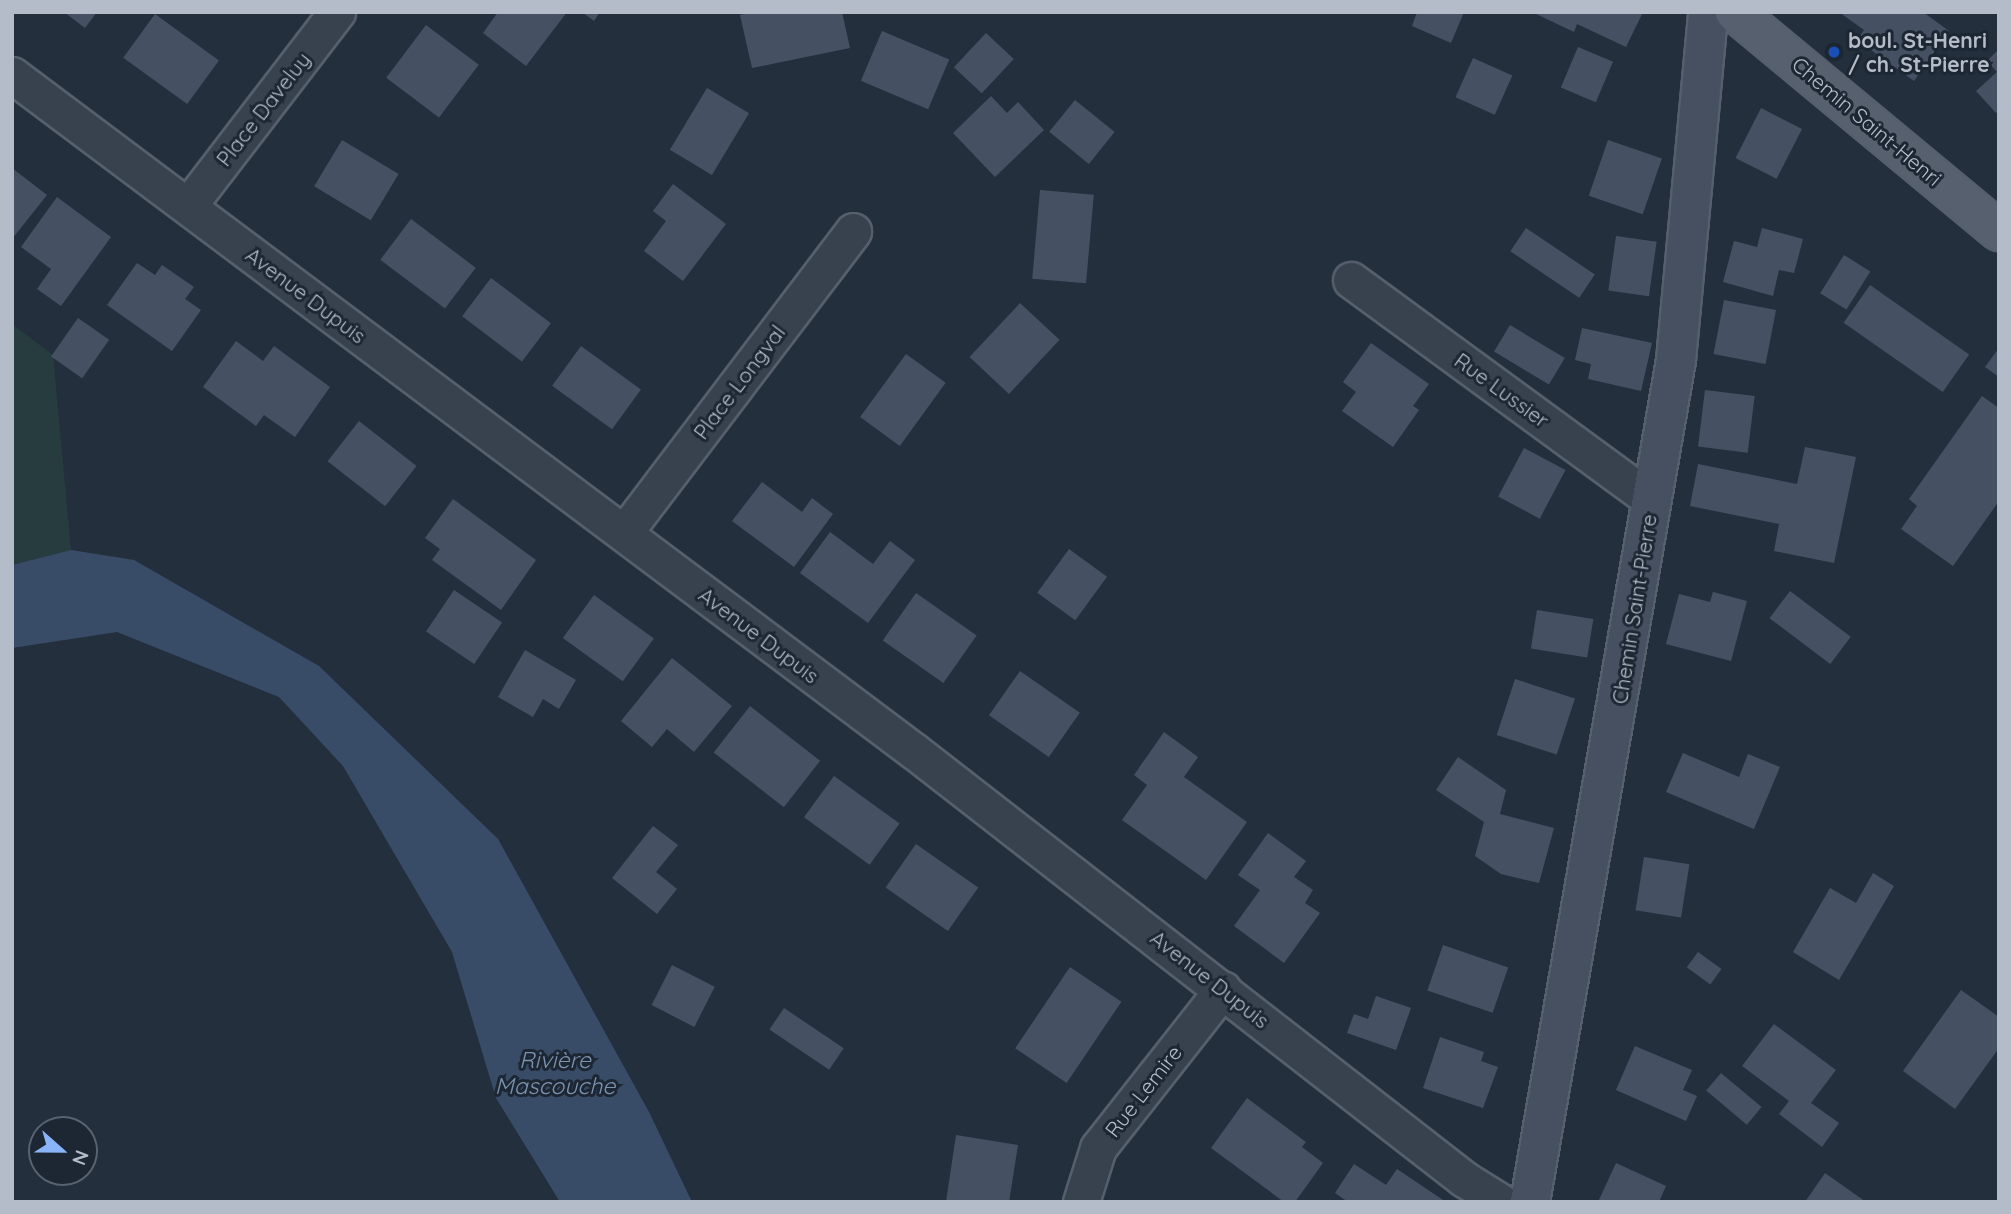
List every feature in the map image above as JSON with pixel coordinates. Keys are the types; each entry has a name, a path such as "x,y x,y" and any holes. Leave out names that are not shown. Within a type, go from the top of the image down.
{"main road":[{"name":"Chemin Saint-Henri","path":"1735,12 1999,230"}],"street":[{"name":"Place Daveluy","path":"188,206 337,12"},
{"name":"Chemin Saint-Pierre","path":"1530,1202 1676,360 1708,12"},
{"name":"Avenue Dupuis","path":"12,75 624,533 1223,989 1464,1179 1502,1202"},
{"name":"Place Longval","path":"624,533 853,231"},
{"name":"Rue Lussier","path":"1351,280 1652,500"},
{"name":"Rue Lemire","path":"1081,1202 1098,1148 1223,989"}],"green space":[{"path":"12,324 53,355 71,550 12,565"}],"water":[{"name":"Rivière Mascouche","path":"71,550 134,560 319,666 498,839 649,1112 692,1202 560,1202 496,1098 452,952 343,766 279,697 117,632 12,648 12,565"}],"building":[{"path":"64,12 97,12 85,28"},
{"path":"498,12 567,12 526,66 483,33"},
{"path":"582,12 600,12 594,21"},
{"path":"751,12 842,12 850,48 752,68 740,15"},
{"path":"1417,12 1464,12 1451,43 1412,26"},
{"path":"1532,12 1643,12 1626,47 1577,24 1574,32"},
{"path":"1839,12 1923,12 1949,31 1914,81 1857,40 1864,30"},
{"path":"155,14 219,60 187,104 123,58"},
{"path":"426,25 479,65 439,117 386,78"},
{"path":"882,31 949,60 928,109 861,81"},
{"path":"986,33 1014,59 982,93 954,67"},
{"path":"1578,47 1613,62 1596,102 1561,88"},
{"path":"1999,49 1999,110 1996,113 1976,91 1997,72 1987,61"},
{"path":"1473,58 1512,75 1495,115 1456,97"},
{"path":"707,88 749,113 712,175 670,150"},
{"path":"991,96 1007,113 1018,102 1044,130 995,177 953,133"},
{"path":"1075,100 1115,132 1089,164 1049,132"},
{"path":"1761,108 1802,129 1777,179 1736,158"},
{"path":"342,140 399,174 371,220 314,186"},
{"path":"1608,140 1662,159 1643,214 1589,196"},
{"path":"12,168 47,195 12,239"},
{"path":"673,184 726,224 683,281 644,251 666,221 653,211"},
{"path":"1040,190 1094,195 1086,283 1032,279"},
{"path":"57,197 111,237 61,306 37,289 51,269 21,247"},
{"path":"411,219 476,268 445,308 380,260"},
{"path":"1526,228 1595,274 1579,298 1510,251"},
{"path":"1762,228 1803,239 1794,273 1779,270 1773,296 1723,282 1734,241 1757,247"},
{"path":"1616,236 1657,242 1649,296 1608,290"},
{"path":"1844,255 1870,271 1846,310 1820,293"},
{"path":"137,263 155,275 162,265 194,287 185,299 201,310 172,351 107,305"},
{"path":"491,278 551,323 522,361 462,316"},
{"path":"1870,285 1969,354 1943,392 1844,323"},
{"path":"1724,300 1776,310 1766,364 1714,354"},
{"path":"1020,303 1059,340 1009,394 970,357"},
{"path":"78,318 109,340 82,378 51,357"},
{"path":"1510,325 1565,358 1549,385 1494,352"},
{"path":"1582,328 1652,343 1641,391 1588,379 1591,364 1575,360"},
{"path":"236,341 263,361 274,346 330,387 295,437 264,415 256,426 203,387"},
{"path":"1371,343 1429,384 1413,406 1419,410 1393,447 1342,411 1356,392 1343,382"},
{"path":"581,346 641,389 612,429 552,386"},
{"path":"1999,348 1999,377 1985,367"},
{"path":"906,354 946,383 900,446 860,417"},
{"path":"1705,390 1755,396 1748,453 1698,447"},
{"path":"1982,396 1999,408 1999,501 1953,566 1901,529 1917,506 1909,499"},
{"path":"359,421 417,466 385,506 328,461"},
{"path":"1805,447 1856,457 1834,563 1774,551 1779,524 1690,506 1698,464 1797,484"},
{"path":"1524,448 1565,470 1540,519 1498,497"},
{"path":"762,482 802,512 812,498 833,514 794,567 732,521"},
{"path":"453,499 536,560 501,610 432,560 440,549 425,538"},
{"path":"830,532 873,564 890,541 915,560 868,623 800,573"},
{"path":"1069,549 1107,577 1075,620 1037,593"},
{"path":"454,590 502,622 474,664 426,631"},
{"path":"1790,591 1851,637 1830,664 1770,618"},
{"path":"1713,592 1747,601 1731,661 1666,644 1679,594 1710,602"},
{"path":"916,593 977,635 943,683 883,641"},
{"path":"594,595 654,638 623,681 563,638"},
{"path":"1537,610 1593,619 1587,657 1531,649"},
{"path":"525,650 576,680 559,709 543,699 533,717 498,697"},
{"path":"672,658 732,706 694,752 667,729 652,747 621,721"},
{"path":"1020,671 1080,713 1049,757 989,715"},
{"path":"1515,679 1575,698 1557,755 1497,735"},
{"path":"750,706 820,761 784,807 714,752"},
{"path":"1164,732 1198,757 1184,777 1247,822 1206,880 1122,820 1147,785 1134,775"},
{"path":"1683,753 1739,777 1748,754 1780,767 1754,829 1666,792"},
{"path":"1458,757 1506,790 1500,814 1554,828 1539,883 1501,874 1475,856 1484,822 1436,790"},
{"path":"834,776 900,824 870,865 804,817"},
{"path":"653,826 678,845 656,872 677,889 657,914 612,878"},
{"path":"1268,833 1306,861 1294,877 1313,890 1305,903 1320,913 1284,963 1234,926 1260,890 1238,875"},
{"path":"916,844 978,888 948,931 886,887"},
{"path":"1644,857 1689,864 1681,918 1636,910"},
{"path":"1873,873 1894,886 1839,980 1793,952 1830,888 1856,903"},
{"path":"1443,945 1508,967 1493,1013 1427,990"},
{"path":"1698,952 1721,969 1710,984 1687,967"},
{"path":"672,965 715,987 694,1027 652,1005"},
{"path":"1070,967 1121,1002 1067,1083 1015,1048"},
{"path":"1961,990 1999,1017 1999,1048 1955,1109 1903,1071"},
{"path":"1376,996 1411,1008 1396,1050 1347,1033 1354,1014 1368,1019"},
{"path":"784,1008 844,1048 829,1070 769,1030"},
{"path":"1774,1024 1836,1070 1811,1103 1839,1123 1822,1147 1779,1114 1789,1101 1742,1066"},
{"path":"1440,1037 1484,1052 1481,1061 1498,1067 1483,1108 1423,1088"},
{"path":"1635,1046 1692,1070 1683,1090 1697,1096 1686,1121 1616,1090"},
{"path":"1721,1073 1762,1107 1747,1125 1706,1091"},
{"path":"1247,1098 1306,1142 1302,1147 1323,1163 1295,1202 1284,1202 1211,1148"},
{"path":"956,1135 1018,1145 1009,1202 946,1202"},
{"path":"1616,1163 1666,1186 1659,1202 1598,1202"},
{"path":"1354,1164 1386,1185 1397,1169 1446,1202 1348,1202 1335,1193"},
{"path":"1825,1173 1866,1202 1805,1202"}],"place":[{"name":"boul. St-Henri / ch. St-Pierre","path":"1834,52"}]}
